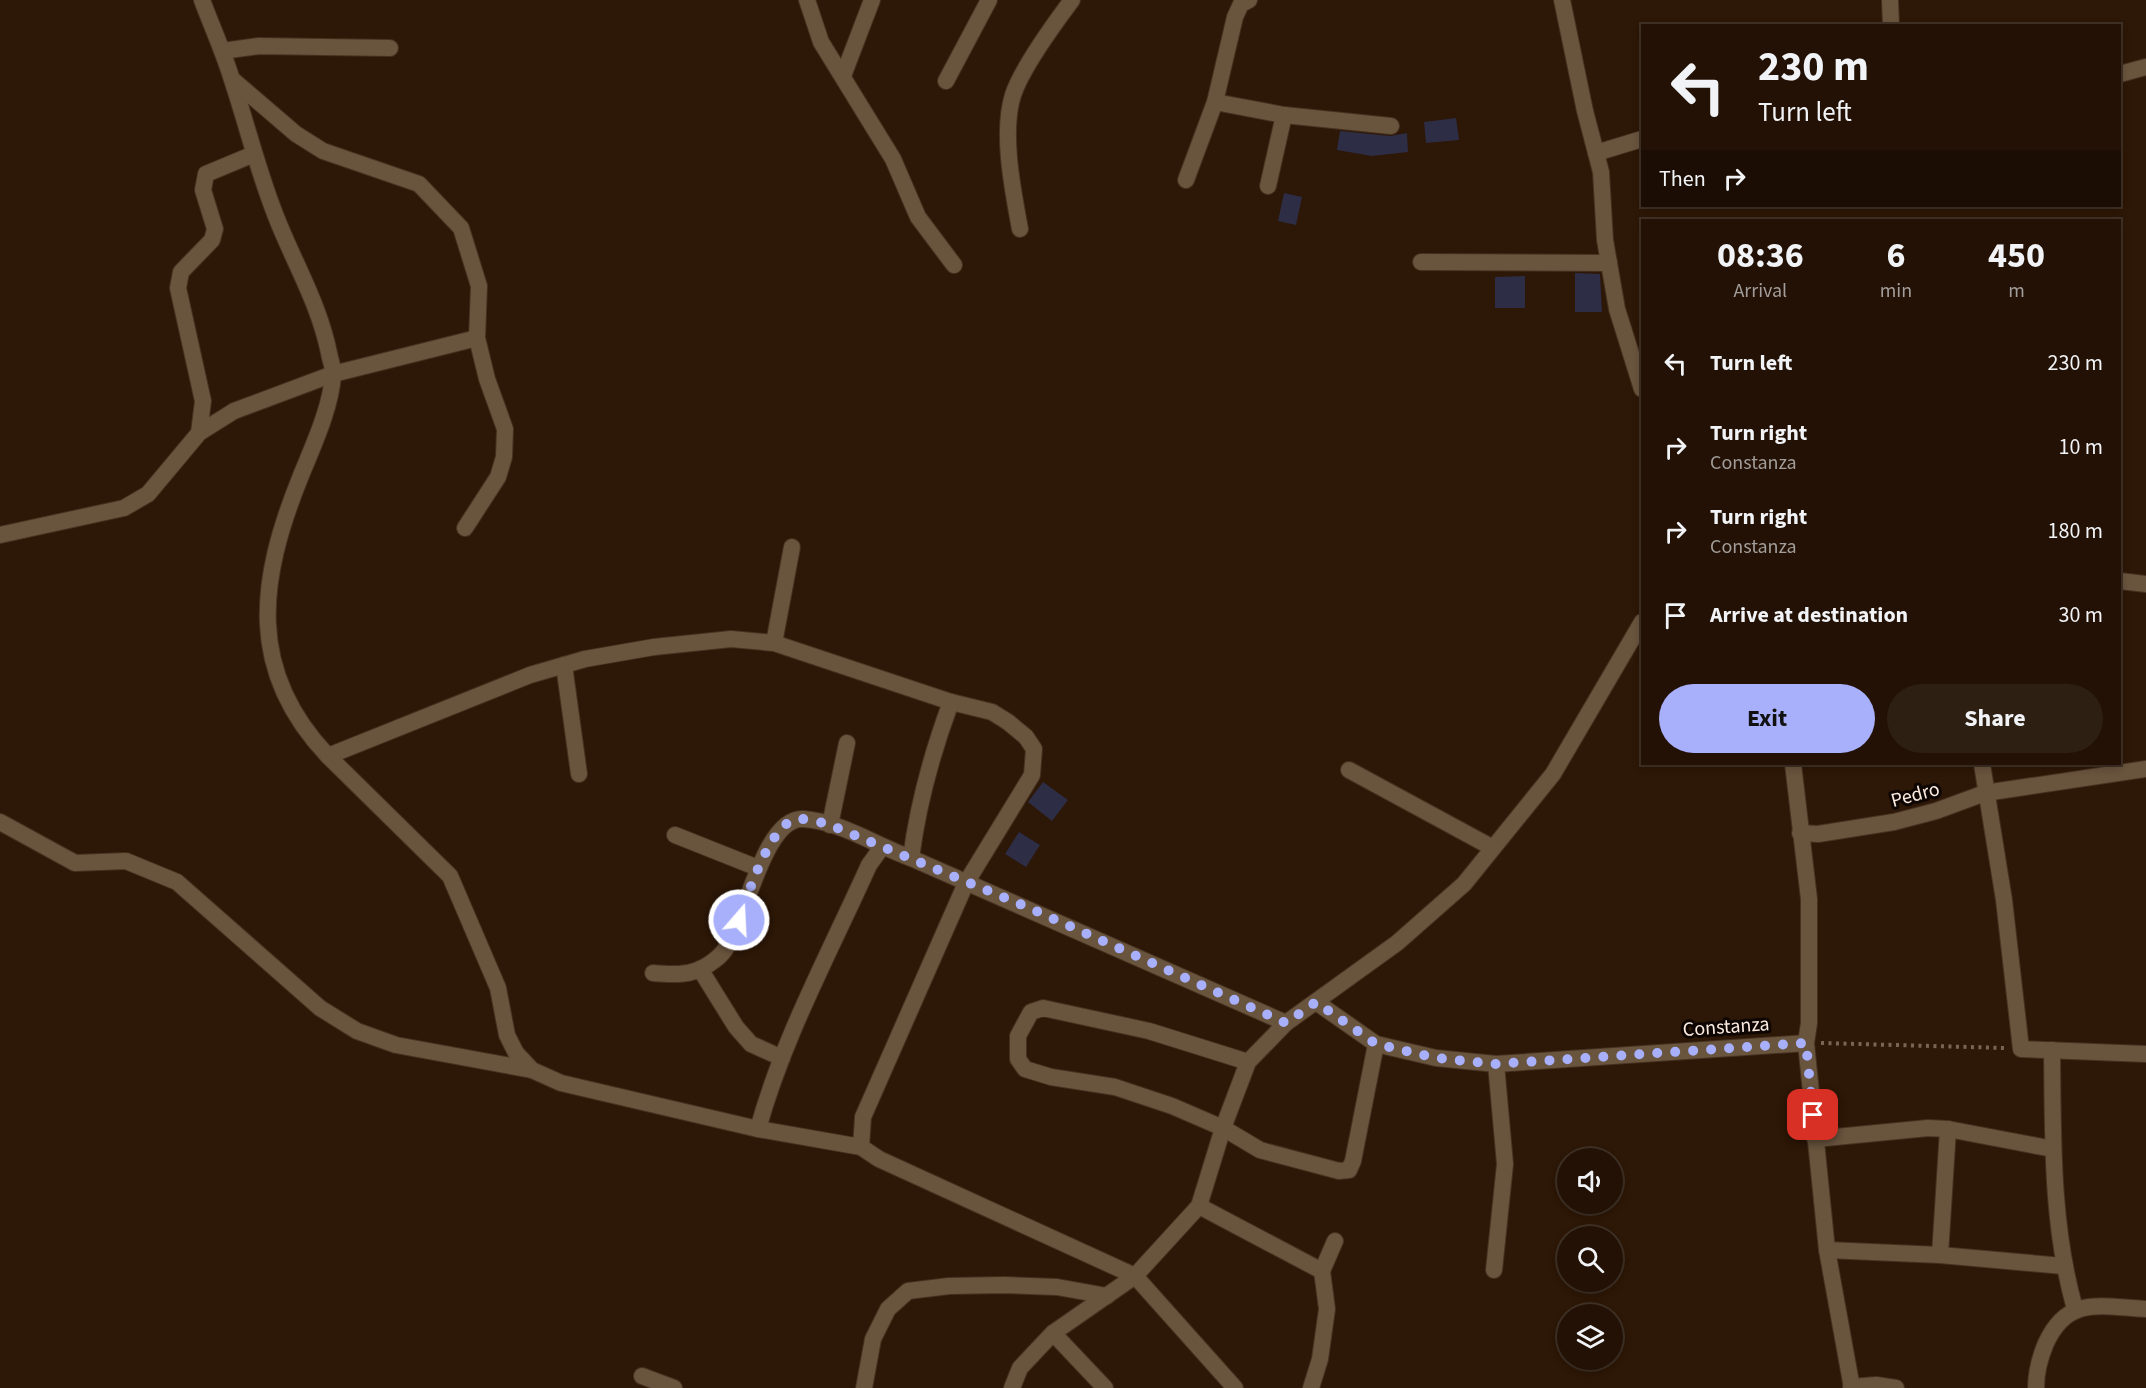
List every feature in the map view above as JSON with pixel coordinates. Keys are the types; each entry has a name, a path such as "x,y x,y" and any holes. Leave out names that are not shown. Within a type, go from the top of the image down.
{"street":[{"path":"202,0 232,79 275,215 322,321 333,374 321,423 297,484 272,564 266,599 270,643 281,688 304,731 450,876 498,988 507,1035 516,1053 532,1070"},
{"path":"807,0 821,42 893,159 918,217 954,265"},
{"path":"843,76 872,0"},
{"path":"945,81 989,0"},
{"path":"1020,230 1010,177 1008,137 1013,95 1047,34 1072,0"},
{"path":"1186,180 1215,102 1235,17 1241,4 1249,0"},
{"path":"1562,0 1602,172 1609,263 1617,309 1641,386"},
{"path":"1890,0 1891,24"},
{"path":"222,51 259,46 390,48"},
{"path":"2121,74 2146,67"},
{"path":"232,79 296,134 323,151 420,184 461,228 479,286 477,338 487,379 505,429 504,457 498,477 465,528"},
{"path":"1215,102 1284,116 1390,126"},
{"path":"1268,186 1284,116"},
{"path":"1596,153 1641,139"},
{"path":"199,433 203,401 178,288 181,272 212,240 215,229 203,190 206,174 254,154"},
{"path":"1421,262 1609,263"},
{"path":"0,535 124,508 148,494 199,433 234,411 333,374 477,338"},
{"path":"774,643 792,547"},
{"path":"2121,581 2146,589"},
{"path":"1012,1388 1020,1368 1053,1333 1135,1276 1199,1206 1223,1128 1248,1062 1286,1023 1397,944 1464,884 1553,774 1641,624"},
{"path":"328,756 530,675 564,665 654,647 731,639 774,643 951,702 992,712 1026,737 1034,749 1032,776 966,883 863,1117 861,1147"},
{"path":"564,665 579,774"},
{"path":"910,858 922,791 951,702"},
{"path":"830,825 847,743"},
{"path":"1793,765 1810,922 1809,1023 1806,1043 1827,1250 1852,1388 1876,1385 1896,1388"},
{"path":"1982,765 2004,900 2021,1049 2146,1054"},
{"name":"Pedro","path":"1800,833 1818,834 1894,822 1936,811 1985,793 2146,769"},
{"path":"1349,770 1493,848"},
{"path":"653,974 682,975 700,969 724,952 739,920 758,868 782,827 792,820 803,819 830,825 910,858 1286,1023"},
{"path":"0,822 75,863 126,861 177,882 320,1008 357,1030 396,1045 532,1070 561,1083 758,1129 861,1147 879,1159 1135,1276 1235,1388"},
{"path":"675,835 758,868"},
{"path":"758,1129 768,1091 782,1058 869,866 882,847"},
{"path":"700,969 736,1027 751,1044 782,1058"},
{"name":"Constanza","path":"1316,1002 1376,1044 1436,1058 1496,1064 1806,1043"},
{"path":"1248,1062 1149,1031 1043,1008 1031,1012 1018,1036 1018,1059 1025,1069 1051,1077 1115,1087 1172,1106 1223,1128 1260,1150 1339,1171 1348,1170 1353,1161 1376,1044"},
{"path":"2052,1050 2053,1149 2063,1266 2075,1309"},
{"path":"1494,1270 1505,1164 1496,1064"},
{"path":"1815,1138 1928,1128 1948,1129 2053,1149"},
{"path":"1940,1255 1948,1129"},
{"path":"1199,1206 1322,1271"},
{"path":"1311,1388 1320,1359 1327,1309 1322,1271 1335,1241"},
{"path":"1827,1250 1940,1255 2063,1266"},
{"path":"864,1388 873,1339 888,1309 908,1291 949,1286 1004,1285 1057,1287 1107,1296"},
{"path":"2036,1388 2040,1356 2055,1323 2075,1309 2102,1307 2146,1309"},
{"path":"1053,1333 1105,1388"},
{"path":"642,1376 674,1388"}],"path":[{"path":"1806,1043 2021,1049"}],"building":[{"path":"1456,118 1459,140 1426,143 1424,122"},
{"path":"1340,131 1390,136 1407,133 1408,152 1372,156 1337,150"},
{"path":"1284,193 1302,197 1296,225 1278,221"},
{"path":"1575,273 1600,274 1602,312 1575,312"},
{"path":"1525,276 1525,308 1495,308 1495,277"},
{"path":"1043,782 1068,800 1052,821 1028,802"},
{"path":"1019,832 1040,845 1026,867 1005,854"}],"route":[{"path":"739,920 758,868 782,827 792,820 803,819 830,825 1011,900 1210,991 1286,1023 1316,1002 1376,1044 1436,1058 1496,1064 1660,1051 1806,1043 1813,1115"}]}
